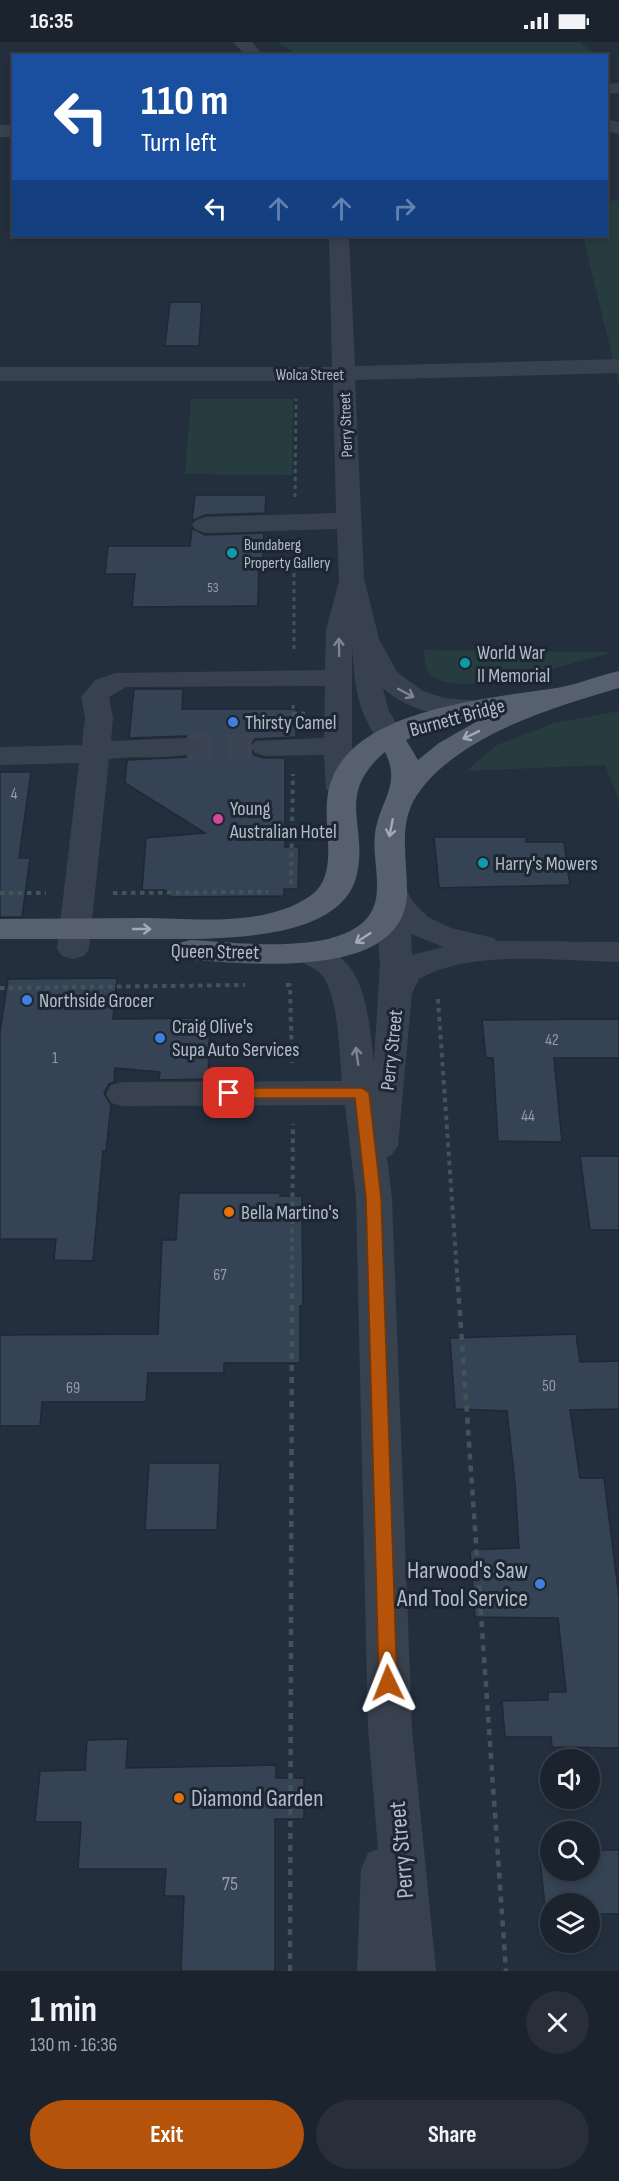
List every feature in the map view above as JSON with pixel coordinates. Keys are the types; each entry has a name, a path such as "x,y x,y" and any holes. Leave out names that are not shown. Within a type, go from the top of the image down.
{"main road":[{"name":"Burnett Bridge","path":"341,789 361,757 390,737 416,726 482,708 563,695 619,679"},
{"name":"Burnett Bridge","path":"407,789 434,759 466,737 563,695"},
{"name":"Perry Street","path":"390,737 405,760 407,789 392,821 388,847 390,886"},
{"name":"Perry Street","path":"341,789 342,869"},
{"name":"Queen Street","path":"0,948 74,939 231,928 276,922 323,902 340,881 342,869"},
{"path":"342,869 345,877 353,883 370,886 381,882 390,886"},
{"name":"Queen Street","path":"0,929 74,939 307,953 337,950 366,937 386,916 390,886"}],"street":[{"path":"242,42 254,54"},
{"name":"Perry Street","path":"339,237 351,578 364,628 369,698 375,717 390,737"},
{"name":"Wolca Street","path":"0,374 343,374 396,370 619,366"},
{"path":"205,525 273,521 349,521"},
{"name":"Perry Street","path":"341,789 338,746 339,630 351,578"},
{"path":"364,628 380,671 401,691 449,707 482,708"},
{"path":"74,939 99,718 95,697 101,688 118,680 340,678"},
{"path":"265,747 338,746"},
{"path":"0,756 64,756 132,747 187,747"},
{"path":"390,886 402,914 422,928 467,942 523,951"},
{"name":"Perry Street","path":"374,1093 396,1027 395,929 390,886"},
{"path":"397,991 409,971 433,959 469,953 619,952"},
{"name":"Perry Street","path":"307,953 324,959 341,978 374,1093 374,1198 390,1729 412,1971"},
{"path":"123,1094 374,1093"},
{"name":"Perry Street","path":"381,1971 390,1729"}],"path":[{"path":"293,713 305,713"},
{"path":"0,988 250,985"},
{"path":"282,985 290,985 293,1093 290,1971"},
{"path":"438,999 506,1971"}],"green space":[{"path":"277,42 580,42 594,54 296,54"},
{"path":"608,200 619,201 619,385 583,237 608,237"},
{"path":"191,399 293,399 292,475 185,474"},
{"path":"424,650 614,652 548,670 468,684 447,682 432,676 426,667"},
{"path":"619,711 619,801 605,765 466,771 497,745 554,723"}],"building":[{"path":"170,302 202,302 199,346 165,346"},
{"path":"195,495 266,495 265,513 205,515 192,521"},
{"path":"192,528 205,535 264,533 263,558 259,558 258,606 132,607 135,574 105,574 108,546 190,546"},
{"name":"Young Australian Hotel","path":"134,689 183,689 182,709 296,709 296,737 255,739 249,748 254,755 264,758 285,758 285,847 299,847 298,889 284,889 284,896 170,897 170,892 163,890 142,890 146,838 205,833 125,783 127,760 187,757 199,754 203,746 198,739 187,736 129,738"},
{"path":"0,772 31,772 19,858 30,858 22,917 0,917"},
{"name":"Harry's Mowers","path":"434,837 526,837 526,842 564,842 570,885 439,888"},
{"path":"117,978 113,1019 210,1018 208,1079 159,1080 160,1072 115,1068 114,1082 109,1084 104,1093 111,1105 106,1151 103,1151 93,1261 54,1260 56,1239 0,1239 0,1032 8,979"},
{"path":"619,1019 619,1058 554,1058 562,1142 498,1141 493,1058 486,1058 482,1020"},
{"path":"580,1156 619,1156 619,1230 590,1230"},
{"path":"179,1193 280,1193 280,1196 302,1196 303,1306 300,1306 300,1363 224,1363 224,1373 148,1373 146,1402 42,1402 40,1426 0,1426 0,1335 158,1334 162,1240 176,1240"},
{"path":"576,1334 580,1362 619,1361 619,1409 570,1410 580,1478 604,1478 619,1597 619,1748 552,1747 551,1737 505,1737 502,1701 548,1700 548,1692 566,1692 558,1618 475,1617 470,1550 519,1548 515,1484 507,1411 455,1409 450,1338"},
{"path":"149,1463 220,1463 217,1530 145,1530"},
{"path":"128,1739 126,1768 276,1765 276,1778 304,1778 304,1819 275,1819 275,1971 181,1971 184,1896 164,1896 166,1869 78,1869 81,1822 35,1822 40,1771 85,1770 87,1740"},
{"path":"600,1850 619,1850 619,1914 600,1914 600,1893 544,1893 542,1881 600,1881"}],"tunnel":[{"path":"187,747 265,747"}],"place":[{"name":"Bundaberg Property Gallery","path":"232,553"},
{"name":"World War II Memorial","path":"465,663"},
{"name":"Thirsty Camel","path":"233,722"},
{"name":"Young Australian Hotel","path":"218,819"},
{"name":"Harry's Mowers","path":"483,863"},
{"name":"Northside Grocer","path":"27,1000"},
{"name":"Craig Olive's Supa Auto Services","path":"160,1038"},
{"name":"Bella Martino's","path":"229,1212"},
{"name":"Harwood's Saw And Tool Service","path":"540,1584"},
{"name":"Diamond Garden","path":"179,1798"}],"route":[{"path":"229,1093 362,1093 374,1198 388,1683"}]}
